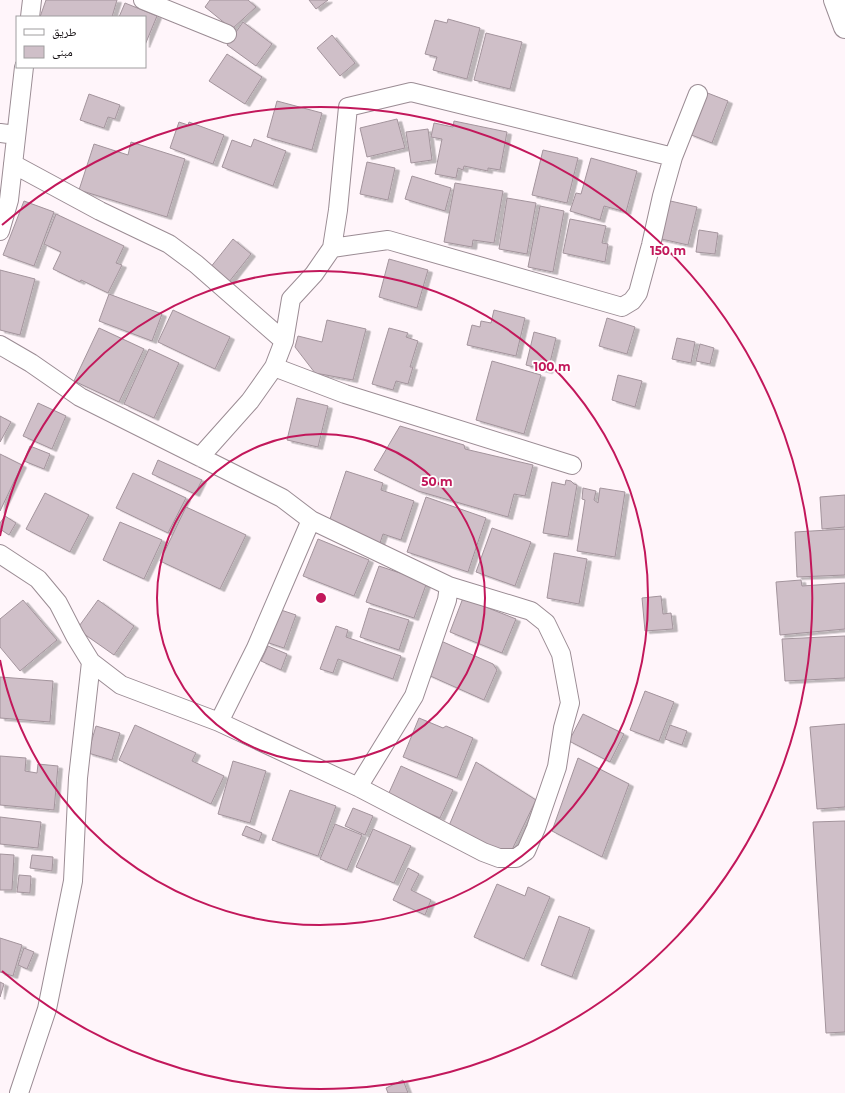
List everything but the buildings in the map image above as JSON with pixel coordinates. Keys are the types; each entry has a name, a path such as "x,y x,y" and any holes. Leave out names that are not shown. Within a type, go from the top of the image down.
{"main road":[{"path":"835,0 845,27"}],"street":[{"path":"30,16 32,0"},
{"path":"143,0 227,34"},
{"path":"0,231 9,200 13,164 8,134 24,68"},
{"path":"200,457 250,401 274,367 284,341 291,299 314,274 332,248 338,210 348,107 411,92 673,157"},
{"path":"332,248 388,240 622,307 632,301 638,293 673,157 698,94"},
{"path":"13,164 100,211 169,244 196,264 284,341"},
{"path":"0,345 30,363 80,397 282,498 311,520 449,586 531,611 546,623 561,654 570,703 563,728 557,766 536,828 526,851 516,858 499,858 483,852 358,787 219,722 121,685 90,662 58,603 38,579 0,554"},
{"path":"274,367 345,394 572,465"},
{"path":"219,722 256,648 311,520"},
{"path":"358,787 414,696 447,600 449,586"},
{"path":"19,1093 47,1008 73,881 78,778 90,662"}]}
